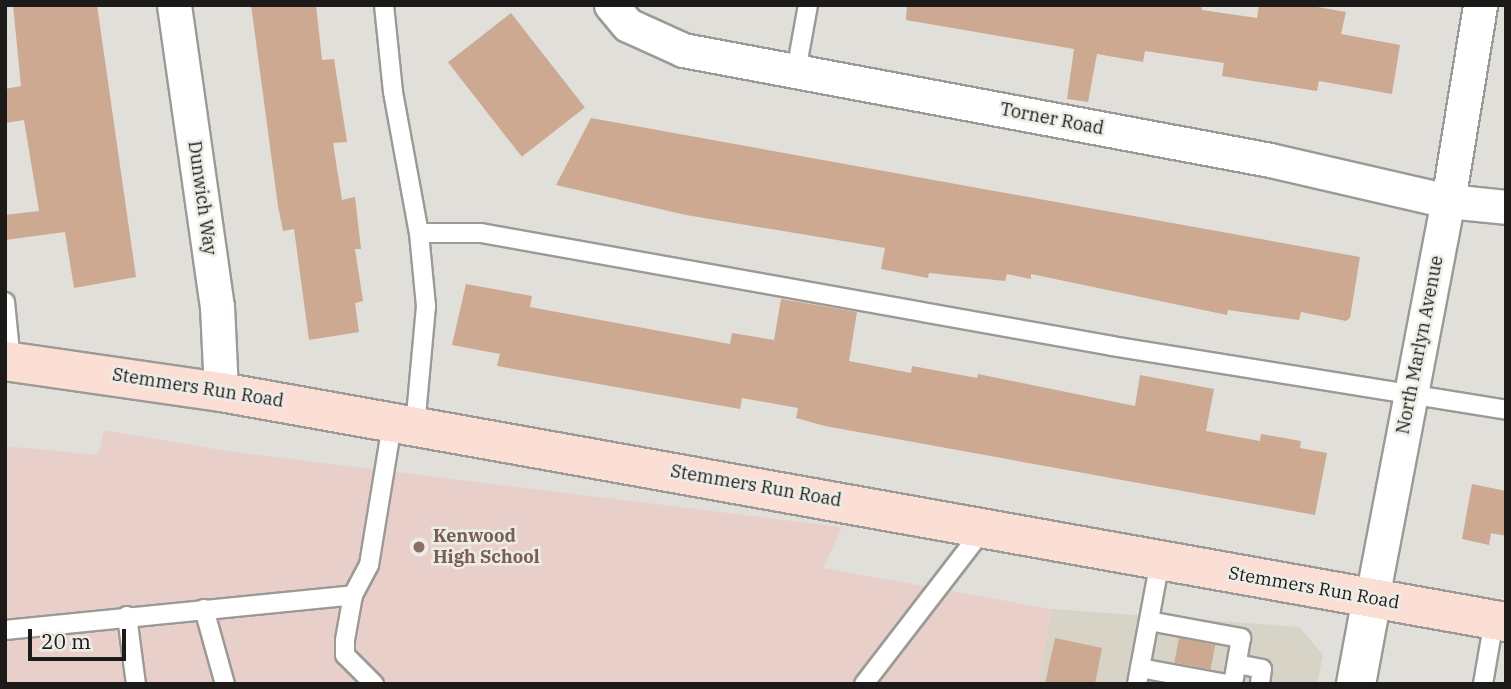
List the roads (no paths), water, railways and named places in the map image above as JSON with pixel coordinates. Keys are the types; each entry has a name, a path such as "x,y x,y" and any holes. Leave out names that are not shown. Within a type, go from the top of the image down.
{"main road":[{"name":"Stemmers Run Road","path":"8,361 221,392 874,506 982,531 1500,621"}],"street":[{"name":"Dunwich Way","path":"174,5 217,306 221,392"},
{"name":"Torner Road","path":"611,5 628,25 683,50 1270,160 1448,201 1506,207"},
{"name":"North Marlyn Avenue","path":"1356,684 1448,201 1480,5"}],"lane":[{"path":"374,684 345,655 353,595 369,565 404,425 426,306 419,233 393,92 384,5"},
{"path":"796,71 808,5"},
{"path":"419,233 481,233 1112,346 1411,392 1506,410"},
{"path":"5,302 8,361"},
{"path":"864,684 982,531"},
{"path":"1160,561 1138,676 1226,684"},
{"path":"5,630 353,595"},
{"path":"204,609 226,682"},
{"path":"127,616 136,684"},
{"path":"1149,621 1241,638 1233,684"},
{"path":"1483,684 1500,621"},
{"path":"1237,664 1262,669 1260,684"}],"place":[{"name":"Kenwood High School","path":"419,547"}]}
